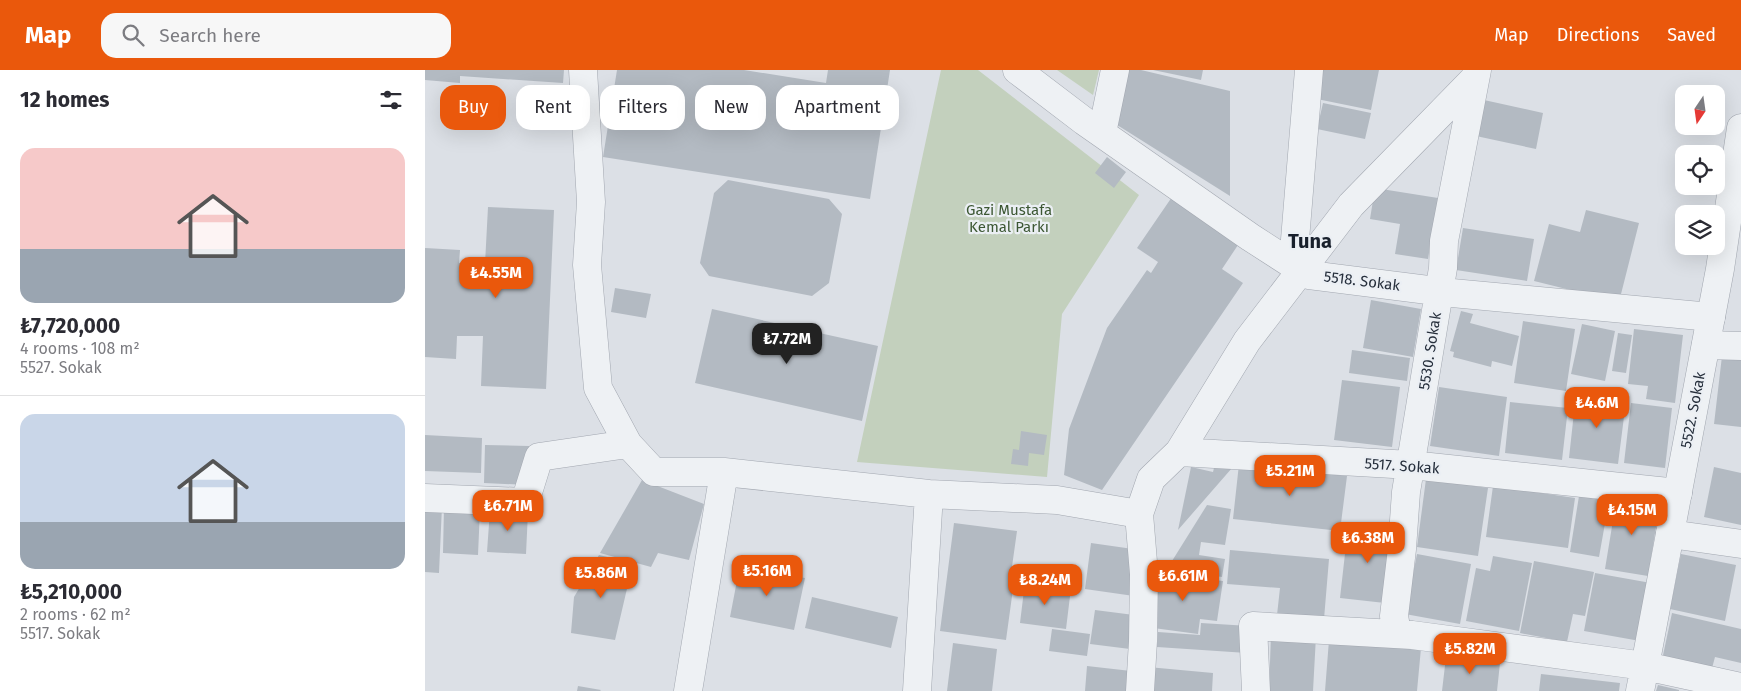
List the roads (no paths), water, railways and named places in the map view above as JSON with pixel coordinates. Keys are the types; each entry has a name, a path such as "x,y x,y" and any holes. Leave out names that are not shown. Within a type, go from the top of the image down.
{"street":[{"path":"583,70 591,202 587,265 598,388 628,444 654,472 724,472 929,494 1057,500 1139,514"},
{"name":"5518. Sokak","path":"1017,70 1102,133 1250,237 1309,275 1439,291 1711,317"},
{"path":"1102,133 1115,70"},
{"path":"1297,267 1309,70"},
{"path":"1140,691 1144,574 1139,514 1151,479 1179,452 1247,341 1297,267 1351,206 1476,74"},
{"name":"5530. Sokak","path":"1397,633 1394,616 1402,549 1406,492 1443,268 1444,241 1476,74"},
{"name":"5522. Sokak","path":"1643,678 1720,269 1741,128"},
{"path":"1706,345 1741,346"},
{"path":"425,498 525,502 539,457 628,444"},
{"name":"5517. Sokak","path":"1179,452 1411,465 1678,493"},
{"path":"688,691 724,472"},
{"path":"917,691 929,494"},
{"path":"1670,534 1741,544"},
{"path":"1256,691 1253,626 1397,633 1643,678 1741,687"}],"district":[{"name":"Tuna","path":"1310,241"}],"park label":[{"name":"Gazi Mustafa Kemal Parkı","path":"1009,218"}]}
